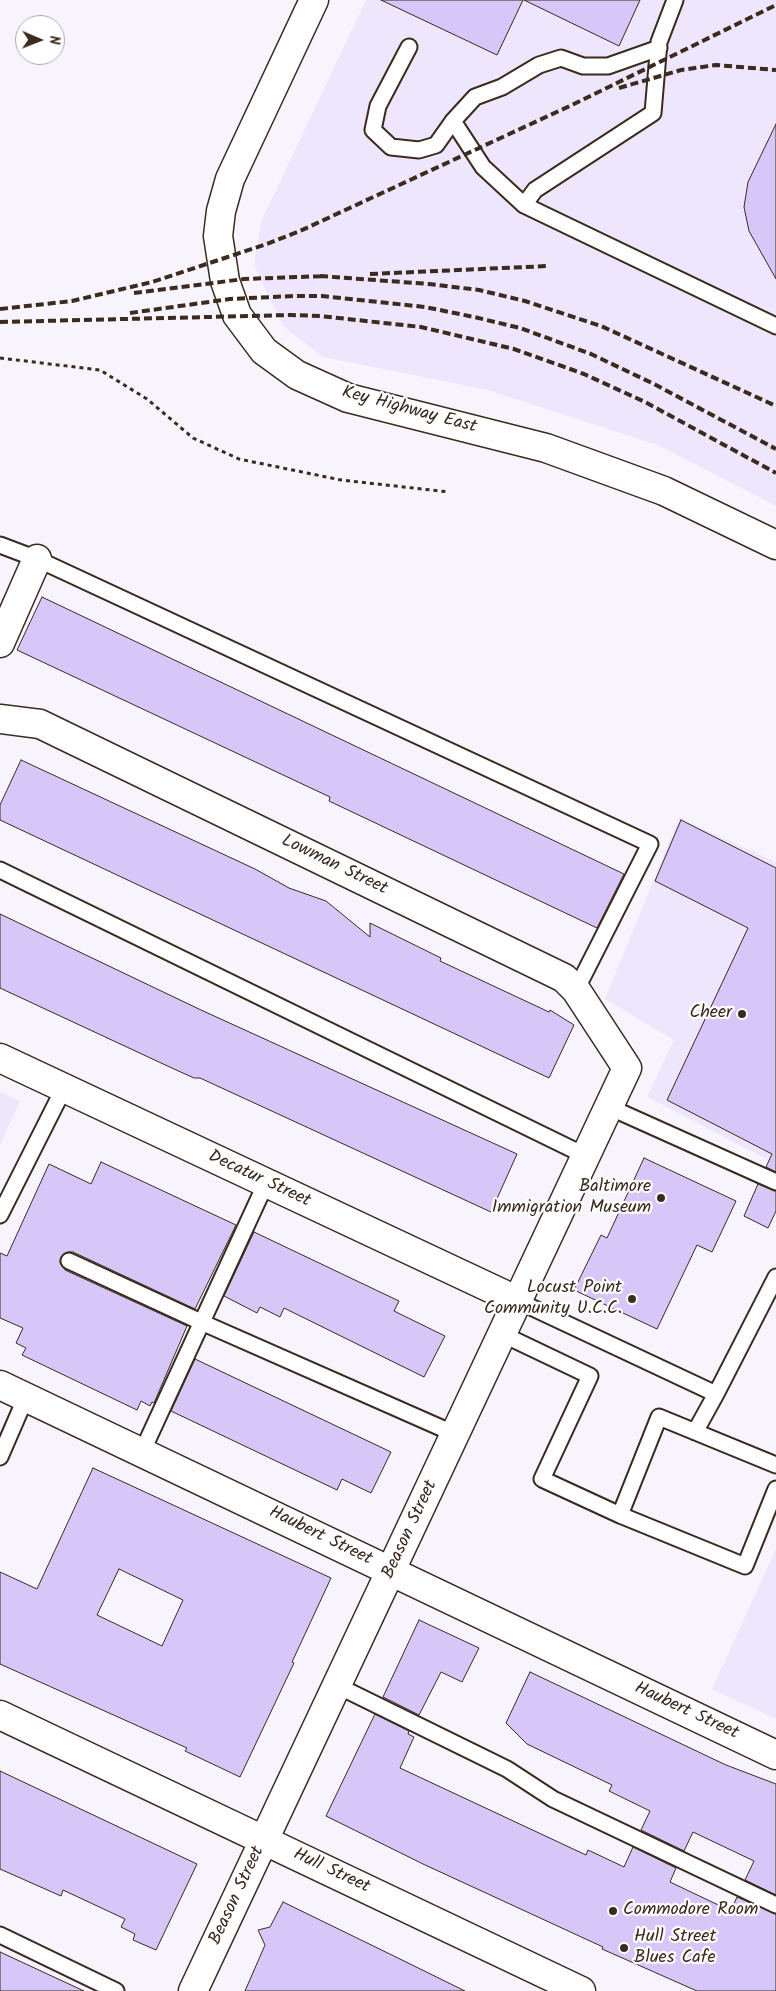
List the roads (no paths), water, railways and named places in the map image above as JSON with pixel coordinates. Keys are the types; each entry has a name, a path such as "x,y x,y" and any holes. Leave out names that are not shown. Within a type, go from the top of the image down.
{"street":[{"name":"Key Highway East","path":"314,0 230,179 221,210 218,236 225,281 237,316 264,351 297,375 348,398 546,448 664,491 776,545"},
{"path":"0,643 37,559"},
{"name":"Lowman Street","path":"0,719 40,724 564,978 576,990 627,1068"},
{"name":"Decatur Street","path":"0,1058 518,1302"},
{"name":"Beason Street","path":"193,1991 392,1572 627,1068"},
{"name":"Haubert Street","path":"0,1385 776,1755"},
{"name":"Hull Street","path":"0,1715 265,1840 565,1988"}],"lane":[{"path":"524,205 535,190 653,113 659,42 675,0"},
{"path":"409,47 378,106 374,130 391,147 420,150 436,145 453,121 475,97 502,87 539,65 561,58 583,66 608,66 659,48"},
{"path":"453,121 483,167 524,205 776,326"},
{"path":"0,545 37,559 650,844 576,990"},
{"path":"0,870 586,1156"},
{"path":"0,1215 64,1088"},
{"path":"609,1107 776,1182"},
{"path":"142,1452 266,1183"},
{"path":"69,1261 201,1322 455,1434"},
{"path":"695,1432 776,1277"},
{"path":"518,1302 716,1394"},
{"path":"502,1334 590,1376 542,1479 620,1516 745,1566 776,1490"},
{"path":"0,1457 26,1397"},
{"path":"620,1516 659,1418 776,1465"},
{"path":"338,1686 507,1769 553,1799 776,1906"},
{"path":"0,1935 116,1991"}],"railway":[{"path":"0,309 72,301 152,282 264,245 300,231 574,104 776,5"},
{"path":"619,88 681,70 716,65 776,70"},
{"path":"370,274 548,266"},
{"path":"320,276 429,284 479,290 525,301 601,326 776,406"},
{"path":"134,293 244,279 325,276"},
{"path":"130,313 230,299 322,296 425,307 474,317 520,328 591,354 654,384 776,449"},
{"path":"0,322 291,315 320,316 421,327 514,349 584,374 645,402 776,473"}],"place":[{"name":"Cheer","path":"742,1014"},
{"name":"Baltimore Immigration Museum","path":"661,1198"},
{"name":"Locust Point Community U.C.C.","path":"632,1299"},
{"name":"Commodore Room","path":"613,1911"},
{"name":"Hull Street Blues Cafe","path":"624,1948"}]}
